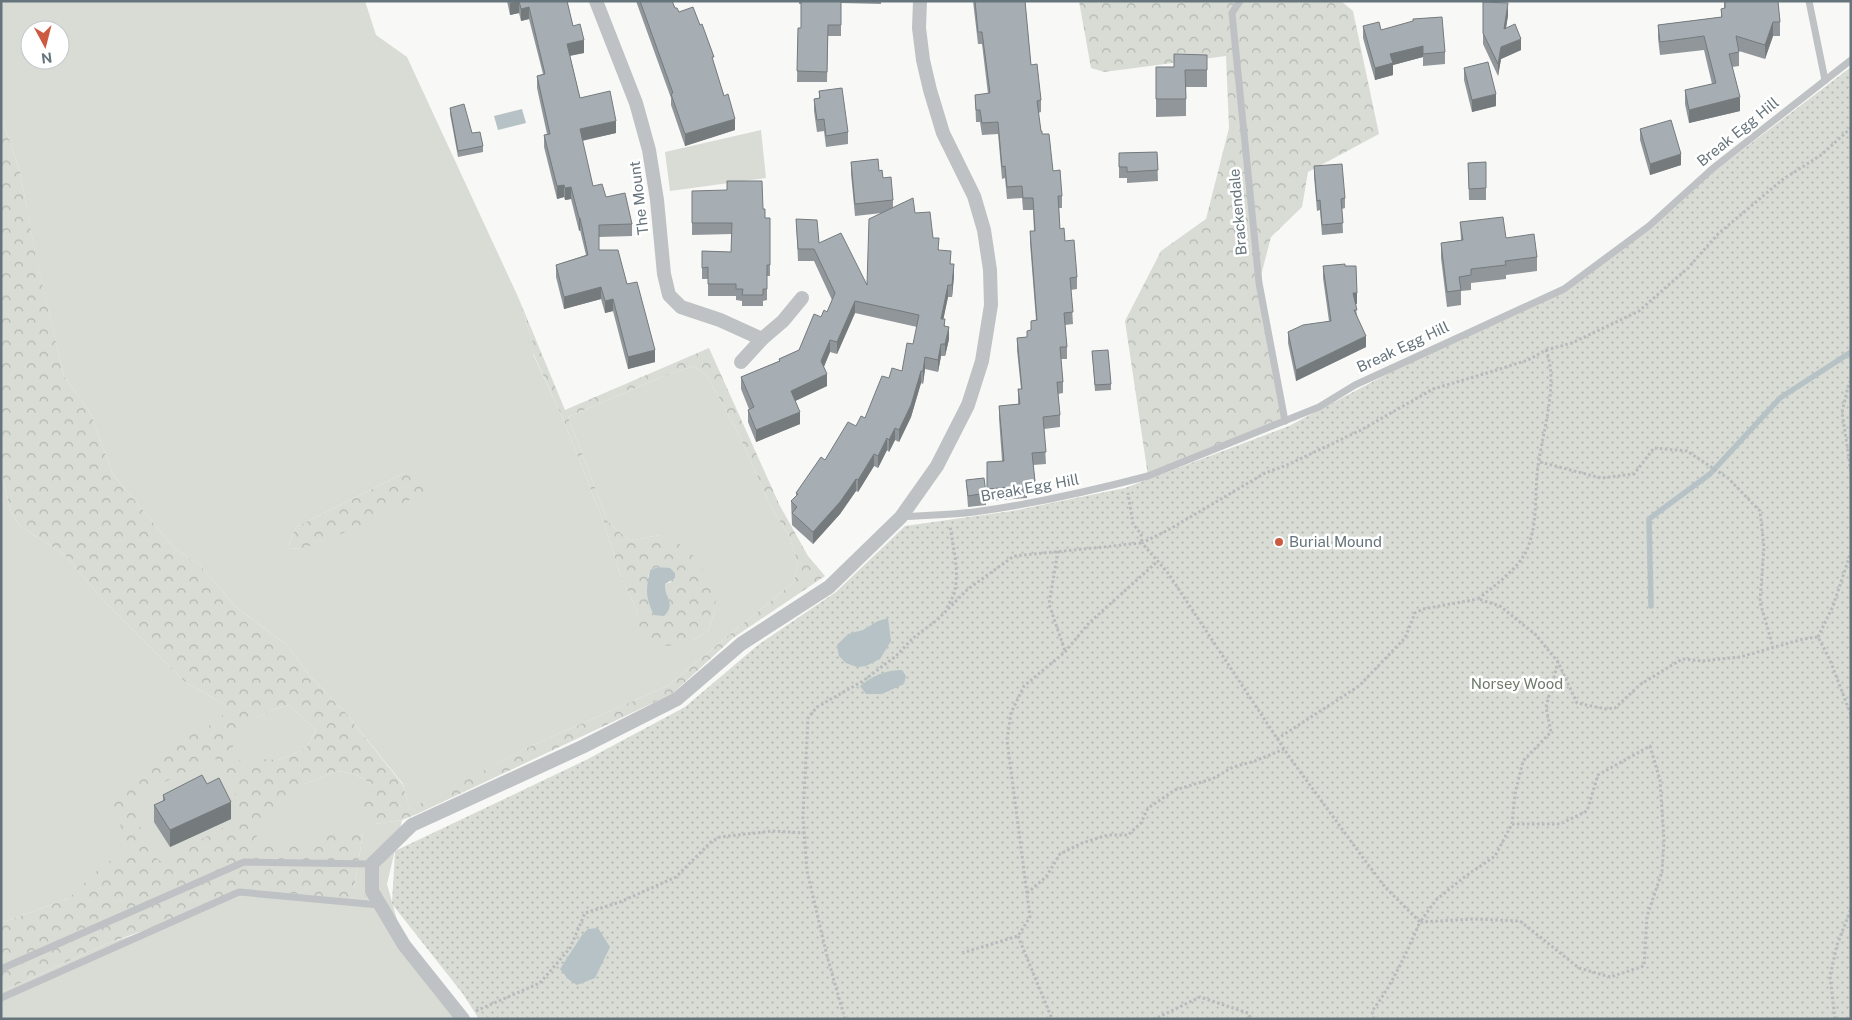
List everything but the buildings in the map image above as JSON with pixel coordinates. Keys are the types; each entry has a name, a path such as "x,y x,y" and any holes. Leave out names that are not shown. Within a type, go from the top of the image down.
{"street":[{"name":"The Mount","path":"596,1 636,102 649,150 657,200 664,274 669,295 681,308 720,320 762,339"},
{"path":"462,1018 404,945 380,905 372,891 372,864 412,825 582,747 677,699 741,644 829,587 900,517 937,466 968,405 982,361 991,305 990,270 984,230 974,196 943,133 923,60 919,28 920,1"},
{"path":"741,362 762,339 783,321 802,298"}],"lane":[{"name":"Brackendale","path":"1240,1 1232,13 1259,283 1284,421"},
{"path":"1809,1 1825,80"},
{"name":"Break Egg Hill","path":"900,517 973,512 1054,498 1126,482 1148,476 1319,408 1355,384 1564,289 1649,226 1712,169 1851,60"},
{"path":"1,969 244,862 372,864"},
{"path":"1,998 239,892 380,905"}],"path":[{"path":"844,1019 807,871 803,816 808,718 817,708 863,681 896,656 913,638 946,611 968,589 1014,556 1142,543 1266,474 1287,466 1361,430 1433,389 1528,360 1546,350 1572,343 1639,311 1688,268 1718,234 1782,180 1821,155 1851,128"},
{"path":"1478,599 1510,573 1528,548 1536,513 1537,473 1551,384 1549,357 1546,350"},
{"path":"1851,381 1848,383 1842,412 1851,472"},
{"path":"1540,462 1602,478 1634,474 1654,448 1687,451 1728,478 1760,511 1764,547 1760,602 1773,647"},
{"path":"1126,482 1133,524 1141,534 1142,543 1168,573 1277,739 1385,887 1420,922 1475,919 1520,921 1579,968 1610,977 1644,966 1647,916 1662,872 1664,840 1660,780 1650,746 1598,775 1587,811 1560,824 1512,824"},
{"path":"946,611 954,593 955,579 955,564 949,520"},
{"path":"1058,551 1050,604 1065,652"},
{"path":"1818,637 1833,606 1851,552"},
{"path":"962,953 1018,936 1030,918 1007,740 1011,713 1024,686 1065,652 1089,623 1158,561"},
{"path":"1277,739 1359,686 1405,638 1415,613 1423,609 1478,599 1500,606 1536,634 1558,662 1577,703 1606,709 1615,708 1641,684 1682,659 1702,661 1740,657 1803,639 1818,637"},
{"path":"1818,637 1830,660 1851,715"},
{"path":"1374,1019 1372,1011 1384,996 1400,967 1420,922 1436,900 1495,856 1512,824 1515,794 1523,760 1551,732 1546,707 1558,662"},
{"path":"1027,894 1046,877 1060,854 1082,842 1108,835 1128,835 1141,823 1148,808 1175,790 1212,778 1233,766 1255,761 1284,749"},
{"path":"462,1018 540,983 570,948 586,913 620,902 676,877 711,842 720,837 748,832 804,833"},
{"path":"1834,1019 1830,976 1837,945 1851,909"},
{"path":"1018,936 1052,1019"},
{"path":"1153,1019 1200,997 1248,1013 1251,1019"}],"green space":[{"path":"1,1 365,1 376,35 407,57 519,299 533,344 533,354 563,419 604,523 620,574 638,613 693,640 708,631 715,610 659,535 630,541 608,522 568,417 659,378 694,366 706,375 717,394 738,433 770,505 790,538 798,565 794,582 667,686 531,746 410,810 403,784 344,711 310,676 287,645 236,607 198,563 175,549 112,473 91,414 64,376 36,258 20,172 1,116","holes":["406,472 302,549 288,548 296,527"]},
{"path":"1079,1 1341,1 1353,11 1379,134 1308,172 1302,207 1271,237 1259,283 1285,421 1148,476 1125,321 1161,251 1206,219 1229,128 1226,56 1104,72 1091,68"},
{"name":"Norsey Wood","path":"1851,67 1851,1019 479,1019 463,994 392,904 395,851 586,760 685,707 758,645 836,592 905,526 1012,511 1125,488 1289,426 1406,364 1564,291 1695,186"},
{"path":"1,116 20,172 36,257 64,376 91,414 112,473 175,549 198,563 236,607 287,645 310,676 344,711 403,785 410,809 531,746 667,686 794,582 798,565 790,538 770,505 738,433 706,375 694,366 659,378 568,417 608,522 630,541 659,535 677,542 696,558 716,594 715,610 708,631 693,640 674,645 657,647 644,643 635,623 638,613 620,574 604,523 563,419 533,353 533,344 519,299 565,410 709,348 780,506 808,556 825,576 733,638 672,694 417,814 402,820 374,824 362,806 375,786 355,774 337,771 305,784 291,803 265,821 254,841 284,849 326,835 363,833 354,889 380,905 239,892 186,916 108,943 1,992 1,923 69,898 103,865 125,852 120,823 111,802 118,789 182,740 214,723 229,709 185,682 103,600 65,555 20,526 11,512 1,470","holes":["658,567 665,568 671,582 665,584 667,596 648,577 650,570","289,705 316,730 306,748 279,760 262,759 243,765 232,748 248,722 272,710","215,758 235,790 236,821 160,861 152,855 129,799"]},
{"path":"761,130 766,178 670,191 665,152"},
{"path":"1,470 11,512 20,526 65,555 103,600 185,682 217,700 247,722 272,710 289,705 316,730 306,748 279,760 305,784 337,771 355,774 375,786 374,824 402,820 387,884 404,945 462,1019 1,1019 1,992 108,943 182,920 239,892 354,889 363,833 69,898 1,923"},
{"path":"406,472 427,482 423,493 353,529 302,549 288,548 296,527"}],"shaded area":[{"path":"522,109 526,123 498,130 494,116"},
{"path":"658,567 670,568 675,573 675,578 665,584 670,607 664,616 654,615 647,593 650,570"},
{"path":"888,618 891,641 880,659 866,666 857,667 846,663 839,656 837,645 848,634 863,630 878,621"},
{"path":"902,670 906,676 904,684 882,694 866,694 860,686 880,674"},
{"path":"598,928 610,947 595,978 577,985 568,979 560,969 582,935 588,929"}],"waterway":[{"path":"1651,606 1649,519 1710,474 1780,398 1851,352"}],"place":[{"name":"Burial Mound","path":"1279,542"}]}
